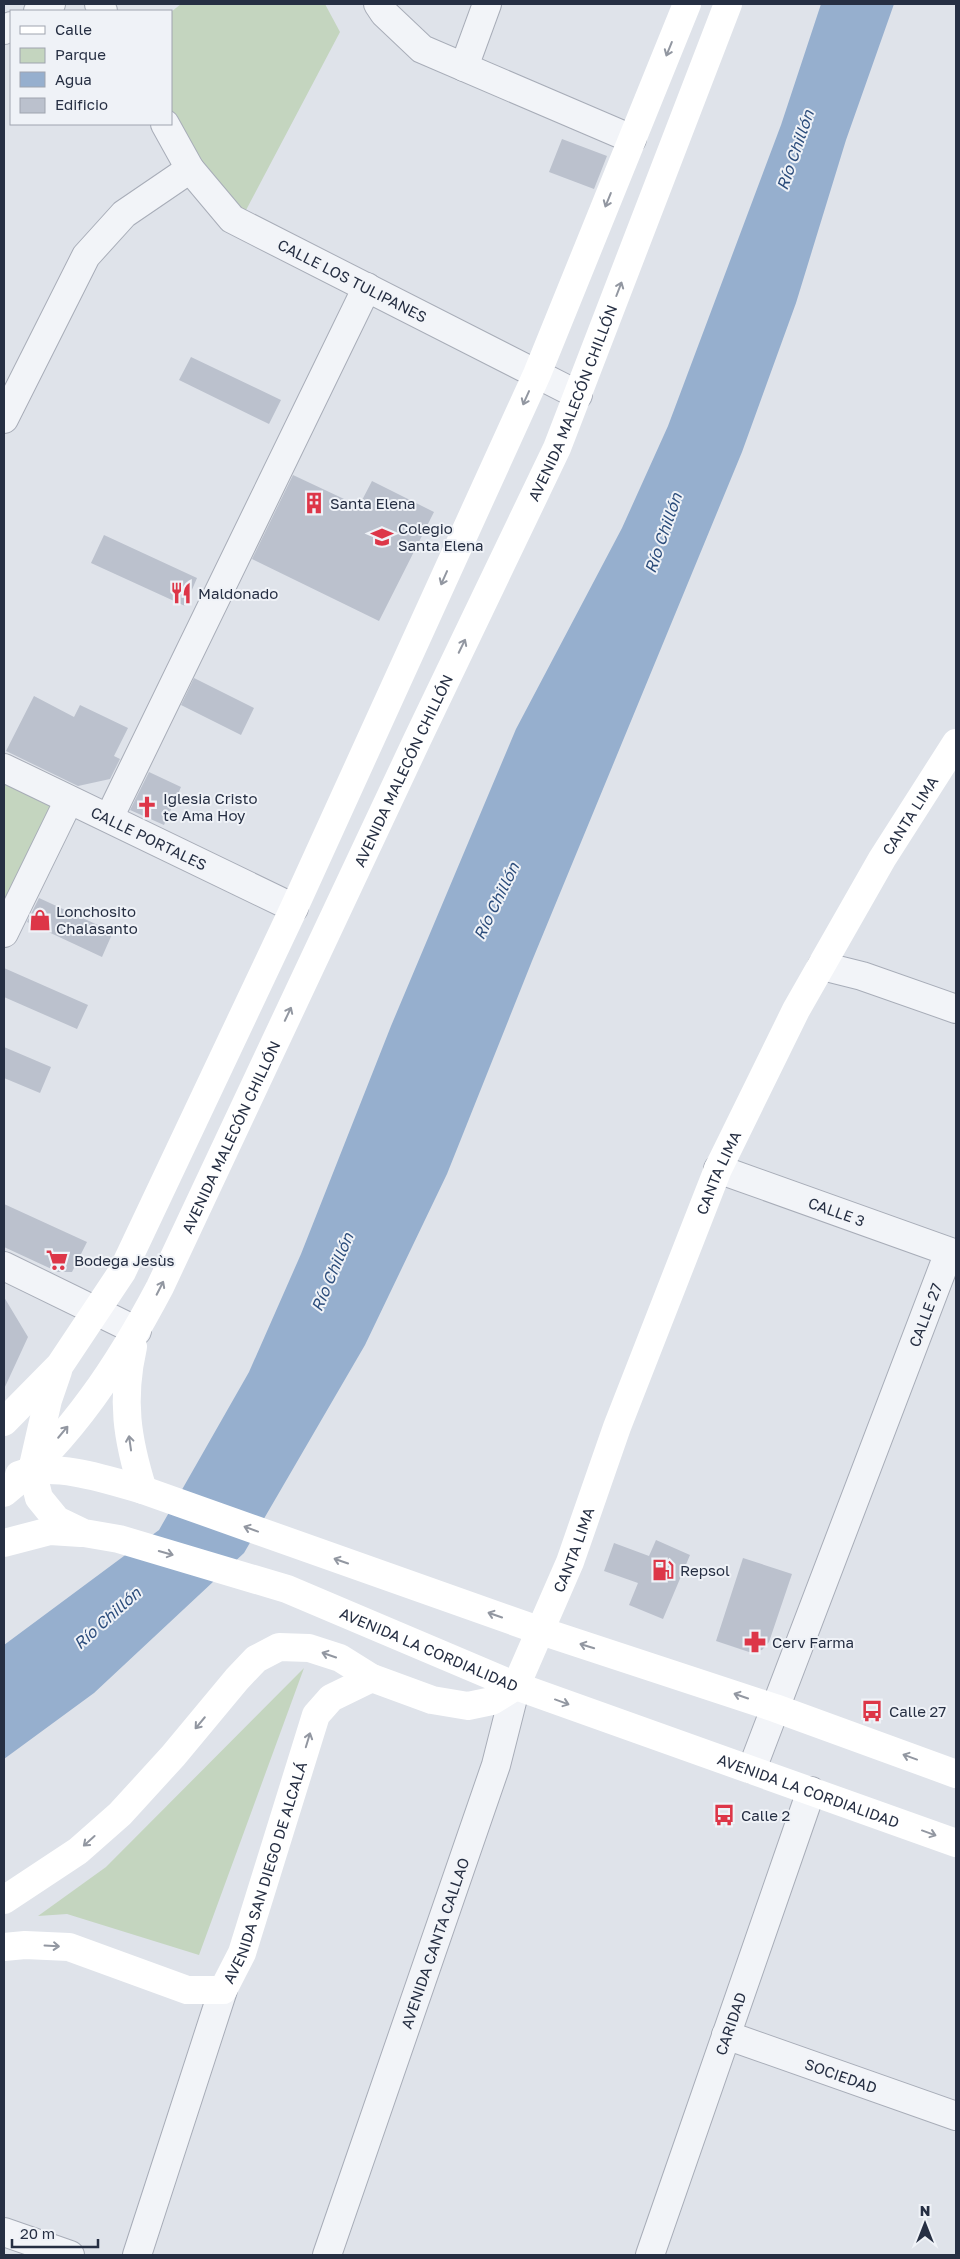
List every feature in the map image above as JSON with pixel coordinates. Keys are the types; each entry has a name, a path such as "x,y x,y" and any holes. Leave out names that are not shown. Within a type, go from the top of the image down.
{"main road":[{"path":"4,1422 60,1365 122,1272 294,908 537,374 687,4"},
{"name":"AVENIDA MALECÓN CHILLÓN","path":"4,1493 32,1470 99,1390 137,1331 160,1287 417,740 557,448 728,4"},
{"name":"CANTA LIMA","path":"541,1632 570,1562 617,1427 718,1169 796,1010 882,859 956,743"},
{"path":"137,1331 128,1371 125,1411 131,1451 143,1490"},
{"name":"AVENIDA LA CORDIALIDAD","path":"60,1365 48,1400 32,1470 39,1498 57,1520 84,1533 119,1540 280,1587 516,1686 956,1843"},
{"path":"4,1482 32,1470 98,1478 143,1490 541,1632 775,1708 956,1774"},
{"path":"4,1544 50,1531 84,1533"},
{"name":"AVENIDA CANTA CALLAO","path":"516,1686 541,1632"},
{"path":"4,1900 78,1851 120,1814 256,1659 279,1647 309,1648 340,1658 372,1678 432,1700 468,1706 492,1701 516,1686"},
{"name":"AVENIDA SAN DIEGO DE ALCALÁ","path":"4,1947 25,1945 69,1947 187,1990 223,1990 242,1954 316,1715 331,1698 372,1678"}],"street":[{"path":"40,10 52,4"},
{"path":"378,4 384,13 422,49 632,140"},
{"path":"464,67 487,4"},
{"name":"CALLE LOS TULIPANES","path":"166,125 190,169 232,219 578,395"},
{"path":"4,419 86,256 124,214 190,169"},
{"path":"109,818 367,288"},
{"name":"CALLE PORTALES","path":"4,768 294,908"},
{"path":"4,933 69,800"},
{"path":"822,966 862,976 956,1009"},
{"name":"CALLE 3","path":"718,1169 953,1253"},
{"name":"CALLE 27","path":"752,1770 953,1253"},
{"path":"4,1266 137,1331"},
{"name":"AVENIDA CANTA CALLAO","path":"327,2255 496,1765 516,1686"},
{"name":"CARIDAD","path":"653,2254 726,2035 811,1791"},
{"path":"136,2255 223,1990"},
{"name":"SOCIEDAD","path":"726,2035 956,2116"},
{"path":"4,2232 70,2255"}],"green space":[{"path":"181,4 325,4 340,32 245,212 194,157 172,117 172,11"},
{"path":"4,777 61,804 4,922"},
{"path":"304,1668 199,1955 67,1914 38,1916 106,1867"}],"water":[{"name":"Río Chillón","path":"821,4 894,4 846,140 796,303 742,452 532,961 447,1174 365,1345 244,1553 94,1693 4,1759 4,1645 159,1530 249,1372 301,1254 391,1026 516,729 622,528 668,426 781,125"}],"building":[{"path":"562,139 607,156 594,189 549,172"},
{"path":"191,357 281,400 269,424 179,380"},
{"path":"293,475 359,506 372,481 434,512 379,621 252,559"},
{"path":"104,535 197,578 185,606 91,563"},
{"path":"194,678 254,708 241,735 181,705"},
{"path":"34,696 74,717 80,705 128,728 114,756 120,759 110,779 78,786 6,751"},
{"path":"149,772 181,787 164,825 130,810"},
{"path":"39,898 113,932 102,957 27,922"},
{"path":"4,968 88,1005 77,1029 4,997"},
{"path":"4,1047 51,1067 40,1093 4,1078"},
{"path":"4,1204 87,1242 72,1272 58,1272 4,1247"},
{"path":"4,1297 28,1337 4,1389"},
{"name":"Repsol","path":"656,1540 690,1555 663,1619 629,1605 638,1583 604,1571 614,1543 649,1556"},
{"path":"743,1558 792,1574 769,1642 762,1650 749,1652 716,1641"}],"place":[{"name":"Santa Elena","path":"314,503"},
{"name":"Colegio Santa Elena","path":"382,537"},
{"name":"Maldonado","path":"181,593"},
{"name":"Iglesia Cristo te Ama Hoy","path":"147,807"},
{"name":"Lonchosito Chalasanto","path":"40,920"},
{"name":"Bodega Jesùs","path":"57,1260"},
{"name":"Repsol","path":"663,1570"},
{"name":"Cerv Farma","path":"755,1642"},
{"name":"Calle 27","path":"872,1711"},
{"name":"Calle 2","path":"724,1815"}]}
